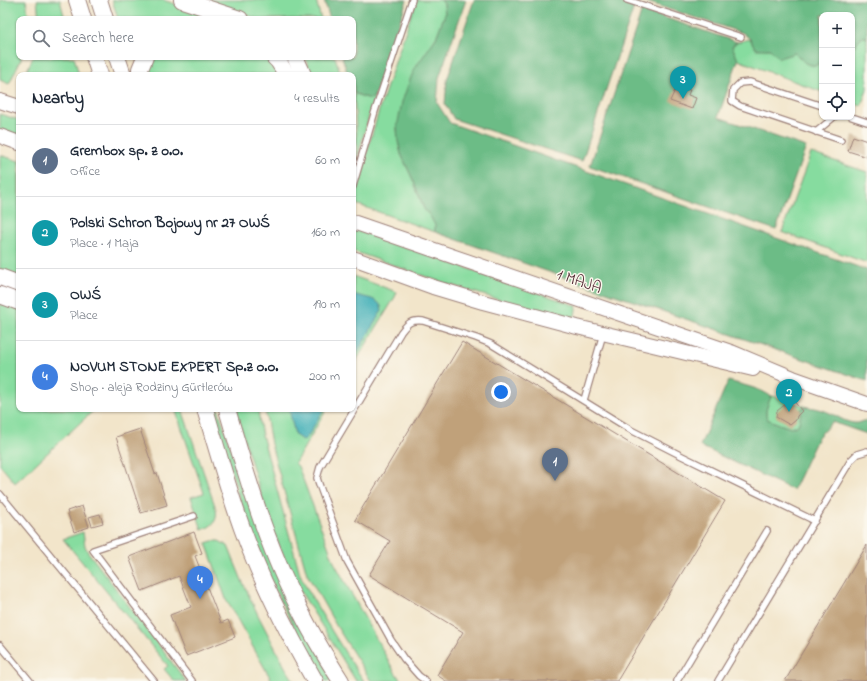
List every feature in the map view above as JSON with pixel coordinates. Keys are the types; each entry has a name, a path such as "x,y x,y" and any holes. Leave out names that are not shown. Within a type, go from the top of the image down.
{"main road":[{"path":"77,0 82,16"},
{"path":"99,0 104,16"},
{"path":"182,0 231,16"},
{"path":"95,60 99,72"},
{"path":"118,60 122,72"},
{"path":"140,72 144,60"},
{"path":"277,60 285,72"},
{"path":"297,60 302,72"},
{"path":"0,277 16,283"},
{"path":"0,295 16,301"},
{"path":"206,412 230,490 252,553 278,612 315,681"},
{"path":"228,412 249,483 272,548 296,603 312,634 341,681"}],"street":[{"path":"0,101 16,106"},
{"path":"0,136 16,142"},
{"name":"1 MAJA","path":"356,223 730,352 793,378 867,404"},
{"name":"1 MAJA","path":"356,259 433,287 483,302 603,333 793,378"}],"lane":[{"path":"356,176 375,112 412,0"},
{"path":"626,0 740,37"},
{"path":"819,105 750,82 740,83 733,90 732,101 740,106 841,140"},
{"path":"855,118 867,122"},
{"path":"816,132 830,120"},
{"path":"356,407 407,324 414,320 423,321 491,344 631,430 815,520"},
{"path":"584,400 603,333"},
{"path":"353,412 320,467 317,478 347,561 391,640 404,659 426,681"},
{"path":"718,681 851,460 857,454 867,451"},
{"path":"0,494 154,681"},
{"path":"192,681 93,550 194,516"},
{"path":"677,681 767,532"},
{"path":"0,645 30,681"}],"green space":[{"path":"0,0 26,0 29,16 16,16 16,60 21,60 9,84 0,80"},
{"path":"37,0 60,0 64,16 39,16"},
{"path":"112,0 163,0 212,16 117,16"},
{"path":"205,0 316,0 320,16 250,16"},
{"path":"324,0 407,0 375,95 371,99 356,94 356,72 347,72 343,60 356,60 356,16 329,16"},
{"path":"416,0 441,0 444,4 445,14 436,38 426,53 397,127 401,154 424,209 435,225 435,232 356,204 356,189 380,107"},
{"path":"441,0 466,0 439,78 437,103 450,123 867,270 867,381 435,232 435,225 424,209 401,154 397,127 402,102 409,82 415,68 436,38 445,14 444,4"},
{"path":"474,0 613,0 634,7 582,161 454,119 445,104 447,80"},
{"path":"641,0 867,0 867,38 862,36 855,45 855,12 819,12 819,63 815,66 805,63 795,53 779,58 770,49 756,49 750,39 743,33"},
{"path":"642,10 737,42 732,46 738,60 718,117 806,147 776,230 590,166"},
{"path":"862,36 867,38 867,89 861,106 855,104 855,45"},
{"path":"750,39 756,48 795,53 805,63 815,66 819,63 819,91 738,60 732,46 737,42"},
{"path":"32,60 75,60 78,72 26,72"},
{"path":"152,60 268,60 278,72 147,72"},
{"path":"306,60 336,60 340,72 310,72"},
{"path":"356,94 371,99 375,95 357,159"},
{"path":"0,114 16,119 16,135 0,130"},
{"path":"811,153 867,172 867,263 782,232"},
{"path":"0,155 16,160 16,277 0,272"},
{"path":"356,230 577,306 574,319 529,309 444,283 356,252"},
{"path":"356,277 397,292 356,361"},
{"path":"0,301 16,307 16,412 92,412 15,483 0,465"},
{"path":"728,381 745,385 768,394 771,397 766,410 767,419 779,424 791,428 798,425 802,408 805,407 820,409 854,423 867,420 867,434 832,422 818,437 793,490 700,446"},
{"path":"769,395 808,407 802,408 798,425 791,428 767,419 766,410 771,397"},
{"path":"176,412 183,412 216,509 216,517 212,525 202,530 191,497 204,493"},
{"path":"212,412 219,412 235,462 332,681 325,681 308,654 275,590 254,538"},
{"path":"236,412 258,412 261,431 300,574 309,593 364,681 356,681 294,581 269,521"},
{"path":"266,412 325,412 295,463 298,466 334,562 401,681 371,681 337,627 307,574 271,444"},
{"path":"83,532 85,546 88,552 186,681 174,681 164,669 168,666 63,539"},
{"path":"219,541 228,546 258,615 294,681 272,681 226,599 206,543"}],"water":[{"path":"356,295 376,301 381,306 382,310 356,355"},
{"path":"290,412 322,412 305,439 302,440 295,435"}],"building":[{"path":"679,87 690,90 688,95 696,98 692,109 670,101 675,90"},
{"path":"853,136 867,141 867,157 848,151"},
{"path":"462,342 725,501 617,681 446,681 437,675 463,632 369,575 390,541 355,520"},
{"path":"792,399 802,411 797,416 796,420 790,425 776,417 777,411"},
{"path":"140,429 155,474 157,473 167,505 141,513 116,437"},
{"path":"82,506 89,527 74,532 67,511"},
{"path":"100,514 103,523 92,526 89,517"},
{"path":"194,532 202,553 195,556 221,623 228,620 235,637 186,656 170,615 191,607 179,576 142,591 129,557"},
{"path":"867,545 867,681 785,681"}],"place":[{"name":"OWŚ","path":"683,99"},
{"name":"Polski Schron Bojowy nr 27 OWŚ","path":"789,412"},
{"name":"Grembox sp. z o.o.","path":"555,481"},
{"name":"NOVUM STONE EXPERT Sp.z o.o.","path":"200,599"}]}
